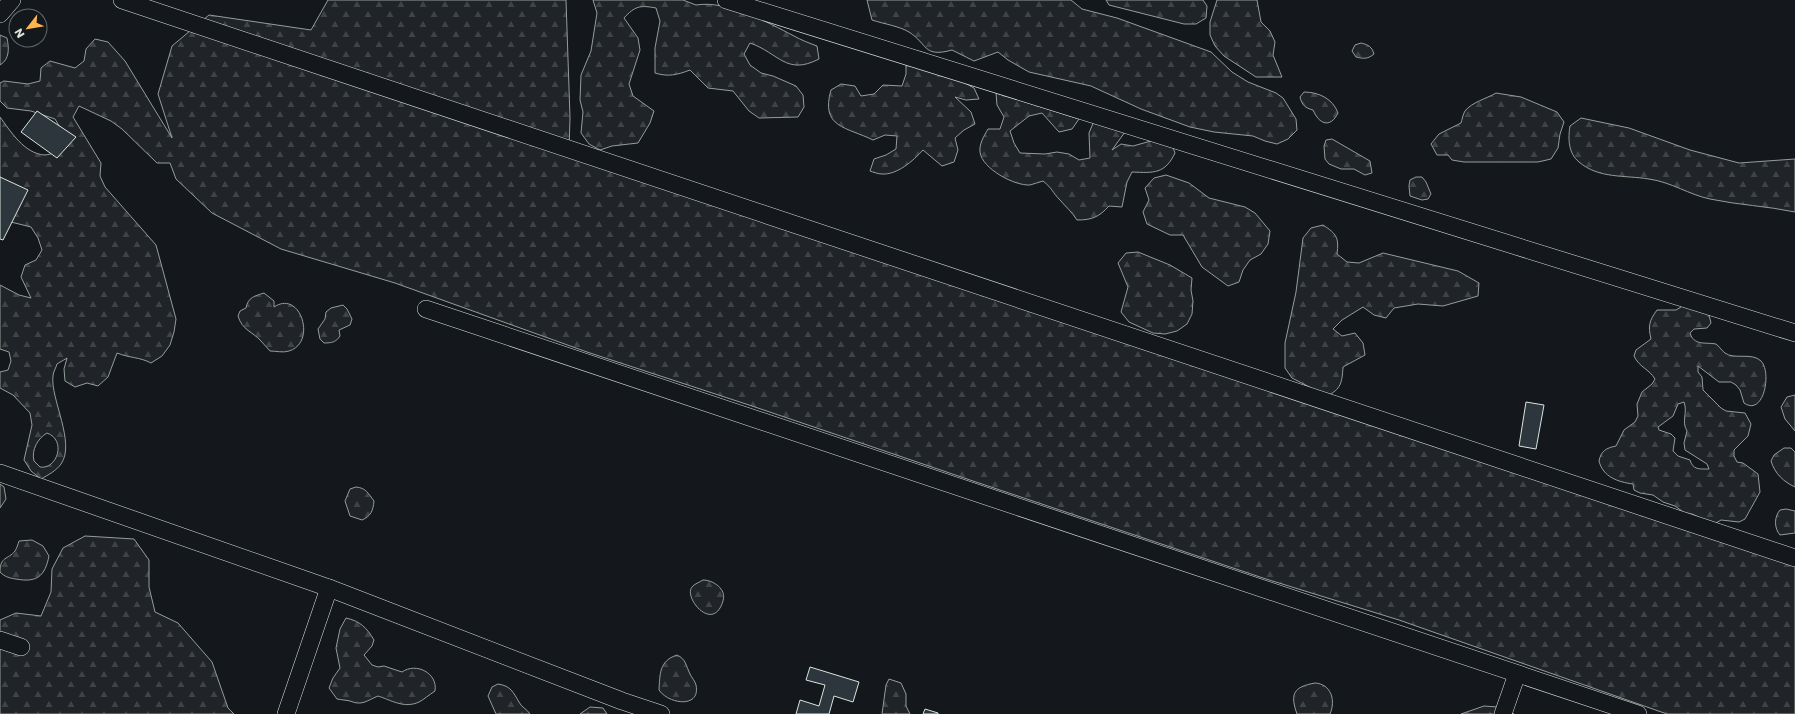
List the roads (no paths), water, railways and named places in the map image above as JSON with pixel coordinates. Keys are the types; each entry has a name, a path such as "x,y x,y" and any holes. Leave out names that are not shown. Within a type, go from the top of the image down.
{"street":[{"path":"0,14 12,0"},
{"path":"122,0 1795,558"},
{"path":"726,0 1795,333"},
{"path":"426,309 1638,714"},
{"path":"0,473 329,588 622,701 661,714"},
{"path":"286,714 329,588"},
{"path":"0,640 21,647"},
{"path":"1503,714 1517,674"}]}
